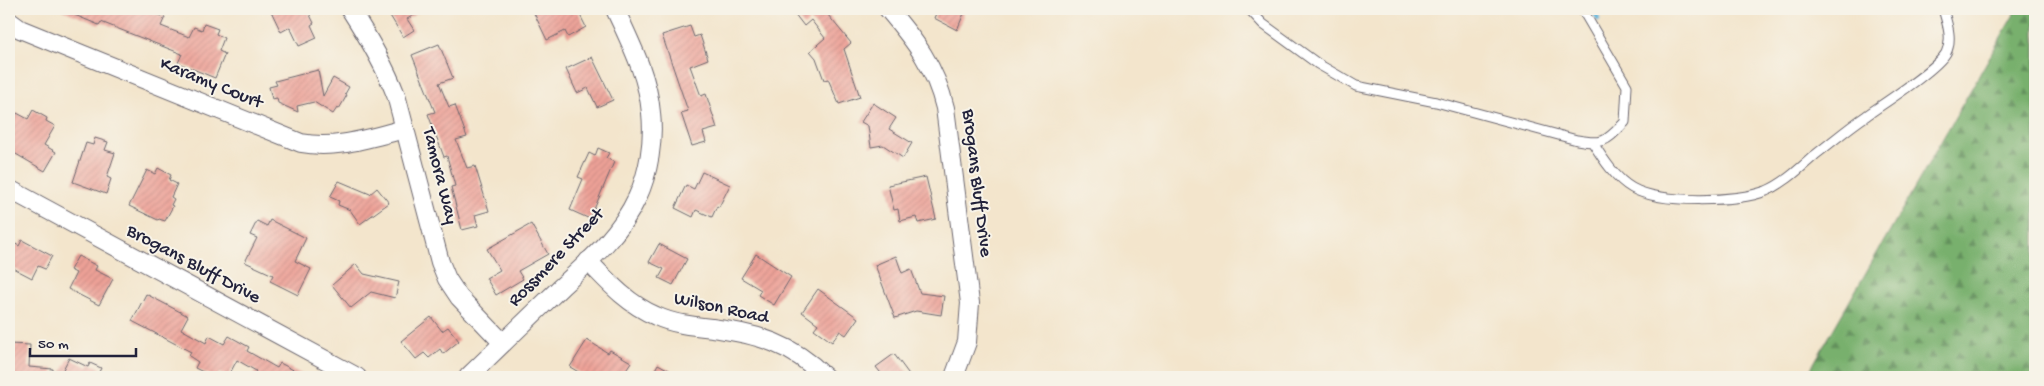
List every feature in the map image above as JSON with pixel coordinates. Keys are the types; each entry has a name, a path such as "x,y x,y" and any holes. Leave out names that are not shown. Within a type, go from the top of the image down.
{"street":[{"name":"Tamora Way","path":"350,9 387,71 405,129 435,247 447,279 459,297 504,343"},
{"name":"Rossmere Street","path":"468,377 588,261 619,228 638,198 647,166 652,135 651,112 647,87 616,9"},
{"name":"Brogans Bluff Drive","path":"888,9 928,61 940,87 945,108 970,303 967,342 954,377"},
{"name":"Karamy Court","path":"9,21 20,30 301,143 317,146 334,146 405,129"},
{"name":"Brogans Bluff Drive","path":"9,190 357,377"},
{"name":"Wilson Road","path":"588,261 614,290 656,317 689,325 736,331 770,340 798,354 825,377"}],"lane":[{"path":"1249,9 1263,24 1318,64 1356,86 1436,102 1593,143 1606,141 1625,122 1627,86 1582,9"},
{"path":"1593,143 1601,157 1620,178 1632,188 1645,194 1704,199 1744,197 1767,191 1786,180 1857,122 1934,66 1945,55 1950,45 1943,9"}],"green space":[{"path":"2017,9 2035,9 2035,377 1806,377"}],"building":[{"path":"60,9 143,9 165,17 161,26 189,37 194,27 202,30 204,24 218,29 216,34 224,38 219,51 225,54 215,78 178,63 182,54 101,22 99,25"},
{"path":"270,9 307,9 314,23 311,25 317,38 299,46 290,27 281,32"},
{"path":"386,9 425,9 407,19 414,30 403,37"},
{"path":"532,9 577,9 586,27 568,37 565,31 547,40"},
{"path":"791,9 837,9 828,15 851,43 844,49 860,97 839,104 828,79 824,80 816,58 810,51 825,38 811,20 804,26"},
{"path":"938,9 959,9 965,11 957,30 934,18"},
{"path":"690,26 694,37 700,35 708,59 690,66 701,96 706,94 717,128 703,132 706,142 692,146 681,113 688,111 662,35"},
{"path":"439,44 453,78 439,83 449,107 455,105 467,137 456,140 467,168 475,166 489,211 475,215 478,226 462,230 451,187 455,186 447,156 444,157 428,114 435,112 412,55"},
{"path":"592,57 613,100 597,107 588,88 577,93 566,69"},
{"path":"318,70 323,96 333,78 349,87 339,109 337,108 333,114 314,102 297,106 298,112 278,103 277,98 272,99 269,87 277,85 275,81"},
{"path":"873,103 896,118 889,129 912,143 903,158 883,145 871,147 868,126 861,122"},
{"path":"33,110 47,118 46,121 55,126 44,145 56,152 45,171 9,150 9,127 17,113 28,119"},
{"path":"95,138 108,142 105,150 115,153 107,177 111,179 106,194 73,182 86,143 93,145"},
{"path":"598,148 609,153 606,158 614,162 590,219 570,210 583,179 578,177 589,153 595,156"},
{"path":"158,168 171,175 169,180 177,184 171,197 174,199 171,205 173,206 165,221 158,220 129,206 147,170 155,174"},
{"path":"702,172 730,185 712,217 696,210 693,217 675,208 686,185 694,189"},
{"path":"926,177 936,219 918,223 916,217 900,221 898,209 894,210 888,185"},
{"path":"339,181 370,194 377,188 389,203 360,224 350,210 338,205 339,201 330,197"},
{"path":"270,220 306,238 295,261 311,269 298,295 270,281 273,275 245,262 257,238 250,235 257,221 267,226"},
{"path":"531,224 548,254 518,271 523,279 496,295 486,278 500,270 487,249"},
{"path":"9,240 19,246 22,240 52,256 45,269 38,266 32,278 9,266"},
{"path":"659,244 687,259 673,285 659,278 664,269 649,262"},
{"path":"756,254 791,277 774,305 758,295 761,290 741,278"},
{"path":"78,256 97,266 95,270 113,279 99,305 68,289 76,273 70,270"},
{"path":"896,256 902,273 911,269 920,293 944,296 941,315 916,311 895,318 875,265"},
{"path":"356,264 364,274 399,282 395,298 371,292 351,308 332,285"},
{"path":"818,289 858,318 846,335 840,331 832,342 814,329 818,324 802,312"},
{"path":"146,294 188,316 181,329 206,343 209,336 224,344 229,336 249,347 247,351 277,368 280,363 307,377 252,377 256,371 237,360 228,377 219,373 217,377 213,377 195,368 198,362 189,356 191,352 132,321"},
{"path":"431,317 442,331 448,327 459,341 443,354 440,349 429,358 424,353 416,359 401,341"},
{"path":"587,340 608,353 610,350 631,362 621,377 587,377 570,367"},
{"path":"9,344 30,345 29,367 53,369 53,377 9,376"},
{"path":"894,354 911,377 884,377 876,367"},
{"path":"69,358 88,367 90,363 101,368 99,372 110,377 59,377"},
{"path":"658,364 682,377 651,377"}],"waterway":[{"path":"1593,9 1598,19"}]}
